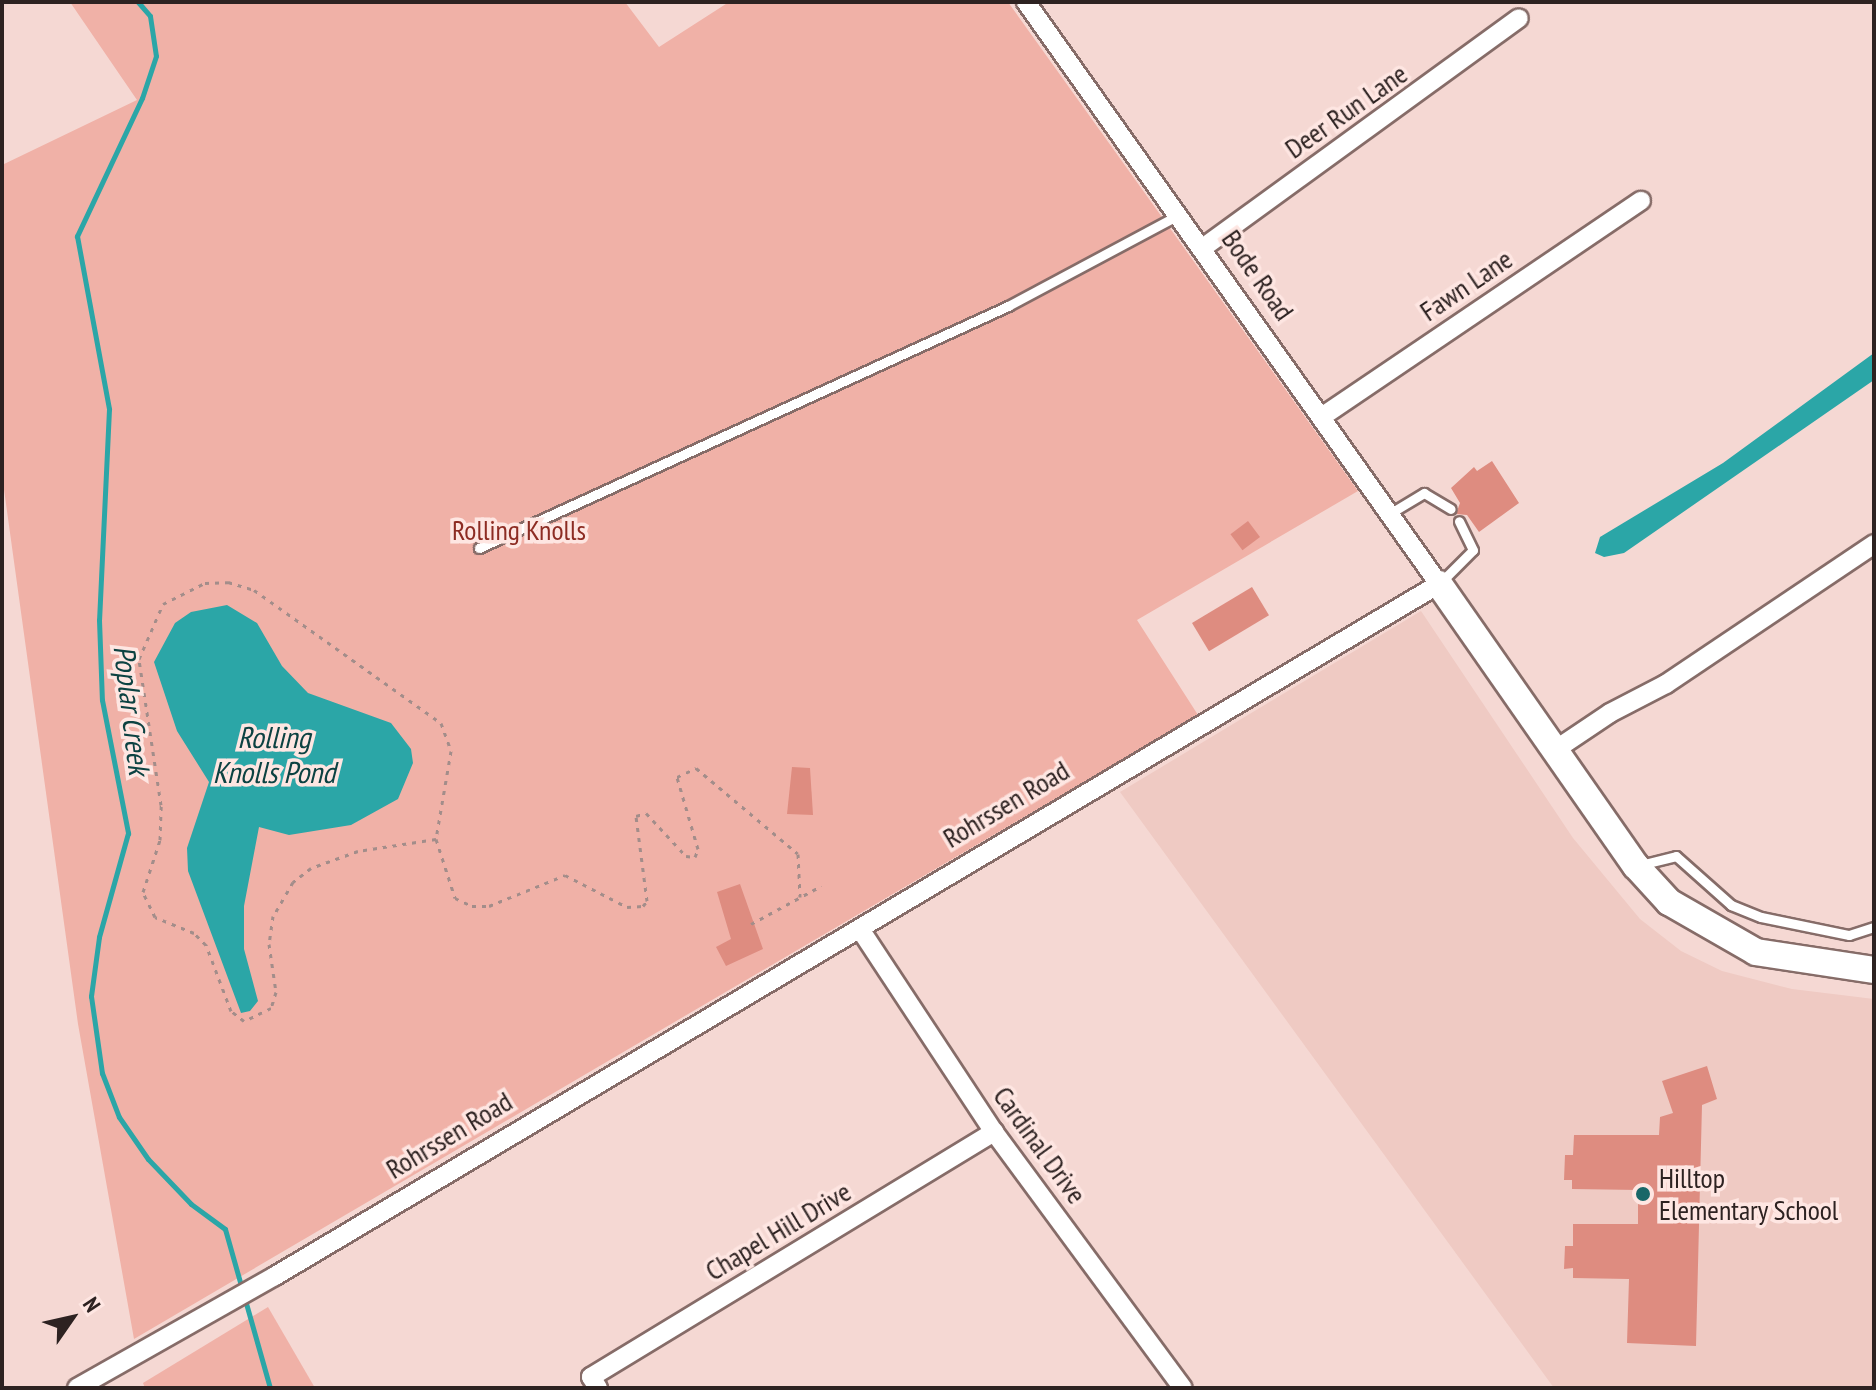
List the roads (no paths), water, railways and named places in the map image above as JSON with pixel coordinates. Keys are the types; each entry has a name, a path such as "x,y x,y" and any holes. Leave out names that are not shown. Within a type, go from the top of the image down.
{"street":[{"name":"Bode Road","path":"1026,2 1204,247 1439,584"},
{"name":"Deer Run Lane","path":"1204,247 1519,18"},
{"name":"Fawn Lane","path":"1323,416 1641,201"},
{"path":"1555,750 1610,713 1666,684 1874,544"},
{"path":"1439,584 1636,866 1669,902 1756,952 1874,970"},
{"name":"Rohrssen Road","path":"77,1388 275,1276 1439,584"},
{"name":"Cardinal Drive","path":"860,929 994,1132 1183,1388"},
{"name":"Chapel Hill Drive","path":"595,1383 994,1132"}],"lane":[{"path":"479,548 1008,306 1180,214"},
{"path":"1389,514 1424,493 1433,494 1451,509"},
{"path":"1439,584 1473,550 1459,521"},
{"path":"1636,866 1676,856 1731,905 1761,917 1849,935 1874,927"}],"water":[{"path":"1874,353 1874,380 1624,553 1604,557 1595,553 1600,537 1723,463"},
{"name":"Rolling Knolls Pond","path":"227,605 257,623 282,666 308,693 391,723 411,749 413,763 398,799 351,825 289,835 259,827 244,906 244,949 258,1001 250,1011 241,1013 188,871 187,848 209,782 177,731 154,662 175,623 191,612"}],"waterway":[{"name":"Poplar Creek","path":"138,2 150,16 156,56 142,98 77,236 109,409 99,620 102,700 128,833 99,937 91,996 102,1073 119,1117 148,1159 191,1204 225,1229 270,1388"}],"place":[{"name":"Hilltop Elementary School","path":"1643,1194"}],"park label":[{"name":"Rolling Knolls","path":"519,530"}]}
